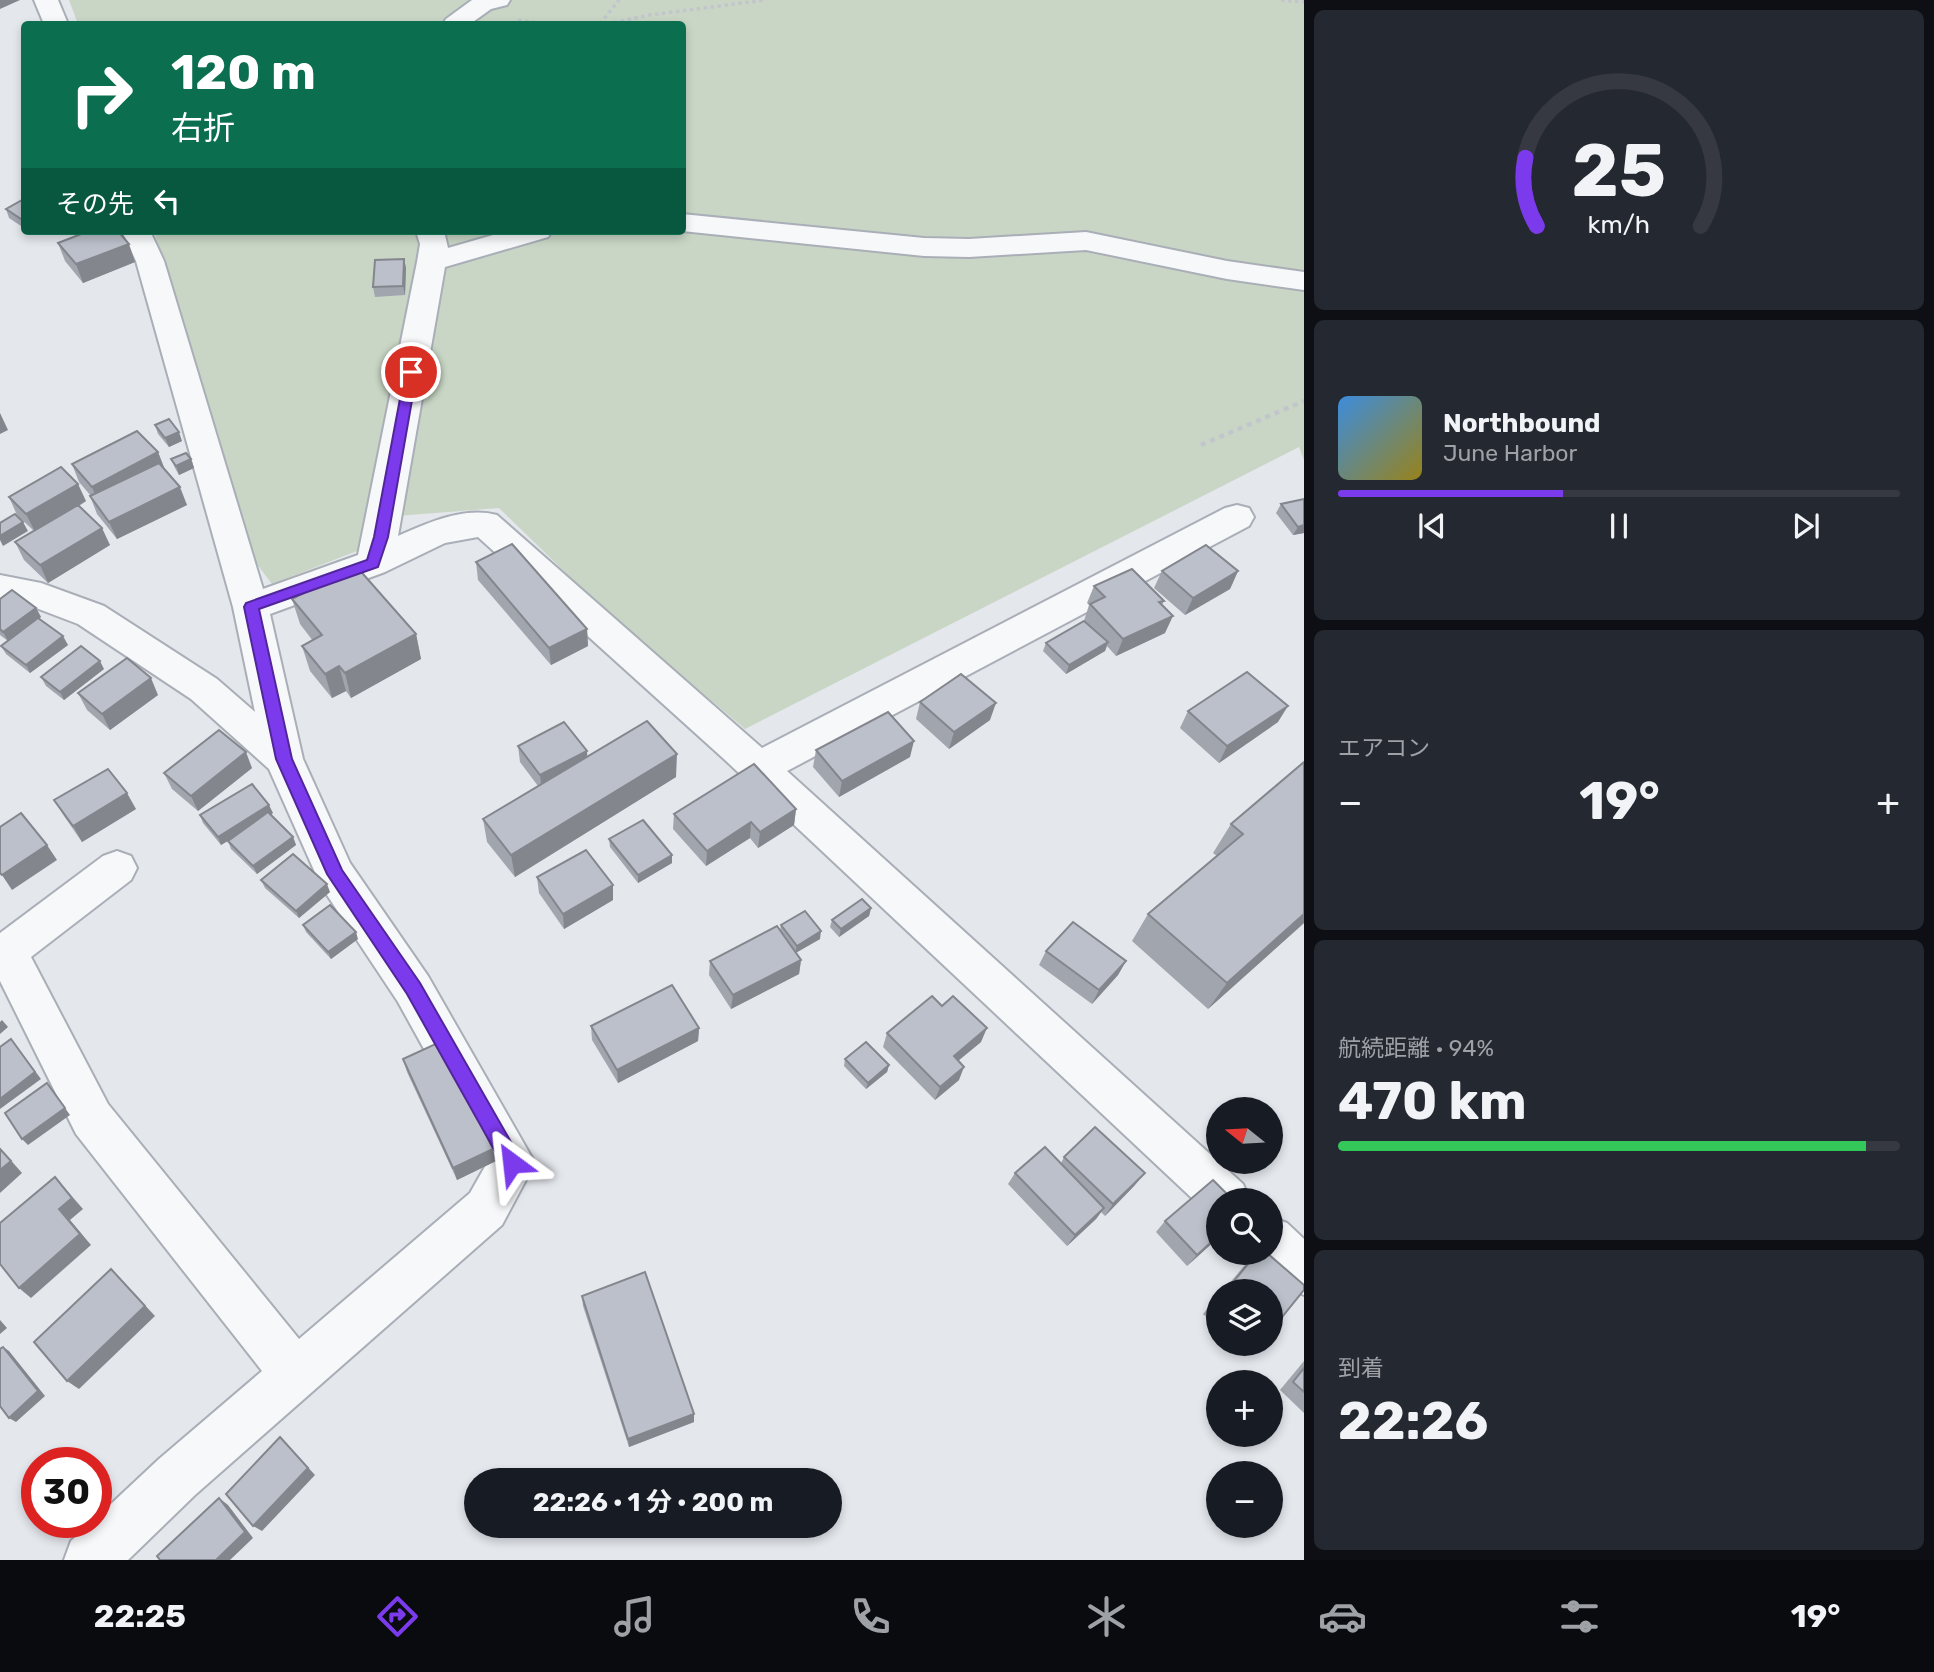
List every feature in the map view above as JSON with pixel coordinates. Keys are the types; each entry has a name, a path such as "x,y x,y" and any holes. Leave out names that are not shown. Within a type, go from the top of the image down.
{"street":[{"path":"46,0 55,21"},
{"path":"459,21 482,4 498,0"},
{"path":"686,222 925,247 969,248 1086,241 1227,270 1304,281"},
{"path":"90,1560 177,1476 486,1209 512,1163 413,989 335,874 284,759 251,607 150,261 138,235"},
{"path":"373,563 381,537 430,246 509,235"},
{"path":"758,768 1237,517"},
{"path":"251,607 373,563 438,532 485,524 758,768 1214,1188"},
{"path":"0,587 41,596 91,615 204,689 284,759"},
{"path":"117,868 4,955 92,1119 296,1374"},
{"path":"1283,1252 1304,1271"}],"path":[{"path":"602,21 619,0"},
{"path":"621,21 765,0"},
{"path":"1281,0 1304,2"},
{"path":"1201,445 1304,401"}],"green space":[{"path":"69,0 1304,0 1304,460 1299,447 745,729 605,611 499,508 371,518 357,551 272,584 253,559 235,508 206,400 155,235 686,235 686,21 77,21"}],"building":[{"path":"21,201 21,219 6,209"},
{"path":"79,235 121,235 129,244 76,264 58,243"},
{"path":"404,259 403,286 373,287 375,260"},
{"path":"169,419 179,432 165,438 155,425"},
{"path":"137,431 158,452 92,487 72,464"},
{"path":"186,453 191,459 176,466 171,459"},
{"path":"159,463 180,487 109,522 90,496"},
{"path":"61,467 78,484 26,514 9,497"},
{"path":"1304,499 1304,525 1298,527 1281,504"},
{"path":"78,505 102,528 40,565 15,542"},
{"path":"15,514 23,522 0,536 0,523"},
{"path":"512,544 587,629 549,648 476,562"},
{"path":"1206,545 1238,571 1193,598 1162,571"},
{"path":"356,566 416,634 345,673 339,666 325,674 302,646 322,635 292,599"},
{"path":"1132,569 1164,601 1159,602 1173,616 1123,639 1090,604 1105,597 1094,586"},
{"path":"12,590 36,608 3,632 0,629 0,599"},
{"path":"38,618 63,636 26,665 1,646"},
{"path":"1084,621 1108,642 1069,665 1046,643"},
{"path":"81,646 100,661 60,692 41,677"},
{"path":"127,658 151,678 102,714 78,693"},
{"path":"1247,672 1288,706 1227,746 1188,711"},
{"path":"961,674 996,703 954,732 920,702"},
{"path":"888,712 914,741 842,781 816,750"},
{"path":"647,721 677,754 511,855 483,819"},
{"path":"564,722 587,751 540,775 518,746"},
{"path":"219,730 246,752 191,796 164,773"},
{"path":"1304,762 1304,914 1227,983 1148,914 1243,834 1231,824"},
{"path":"754,764 796,809 760,832 751,822 707,851 674,814"},
{"path":"108,769 127,793 73,826 54,800"},
{"path":"252,784 269,805 218,837 200,815"},
{"path":"268,812 293,837 253,866 228,841"},
{"path":"21,813 47,845 2,875 0,827"},
{"path":"643,820 672,855 638,875 609,839"},
{"path":"586,850 613,885 563,914 537,877"},
{"path":"293,854 327,884 296,911 261,880"},
{"path":"862,899 871,908 841,929 832,920"},
{"path":"330,905 356,932 328,952 303,925"},
{"path":"805,911 821,931 797,946 781,925"},
{"path":"1073,922 1126,961 1099,990 1046,951"},
{"path":"777,926 801,960 733,995 710,961"},
{"path":"672,985 699,1028 617,1070 591,1026"},
{"path":"932,996 942,1006 953,996 987,1028 954,1056 964,1067 940,1087 887,1033"},
{"path":"11,1039 35,1072 0,1099 0,1047"},
{"path":"442,1041 493,1149 453,1168 403,1059"},
{"path":"866,1042 889,1065 868,1083 845,1059"},
{"path":"47,1083 65,1108 22,1139 5,1113"},
{"path":"1095,1127 1145,1173 1113,1204 1064,1157"},
{"path":"1045,1147 1104,1208 1075,1235 1015,1173"},
{"path":"0,1149 11,1161 0,1170"},
{"path":"55,1177 72,1198 59,1209 80,1234 19,1288 0,1264 0,1223"},
{"path":"1213,1180 1221,1188 1206,1188 1206,1247 1197,1255 1165,1221"},
{"path":"1247,1265 1281,1265 1304,1285 1304,1290 1283,1316 1283,1279 1236,1279"},
{"path":"111,1269 145,1306 67,1381 34,1342"},
{"path":"645,1272 694,1414 628,1439 582,1296"},
{"path":"3,1347 38,1391 9,1418 0,1406 0,1349"},
{"path":"1304,1368 1304,1392 1293,1382"},
{"path":"280,1437 308,1468 253,1526 226,1494"},
{"path":"219,1498 245,1532 216,1560 160,1560 157,1556"}],"route":[{"path":"411,372 381,537 373,563 251,607 284,759 335,874 413,989 512,1163"}]}
